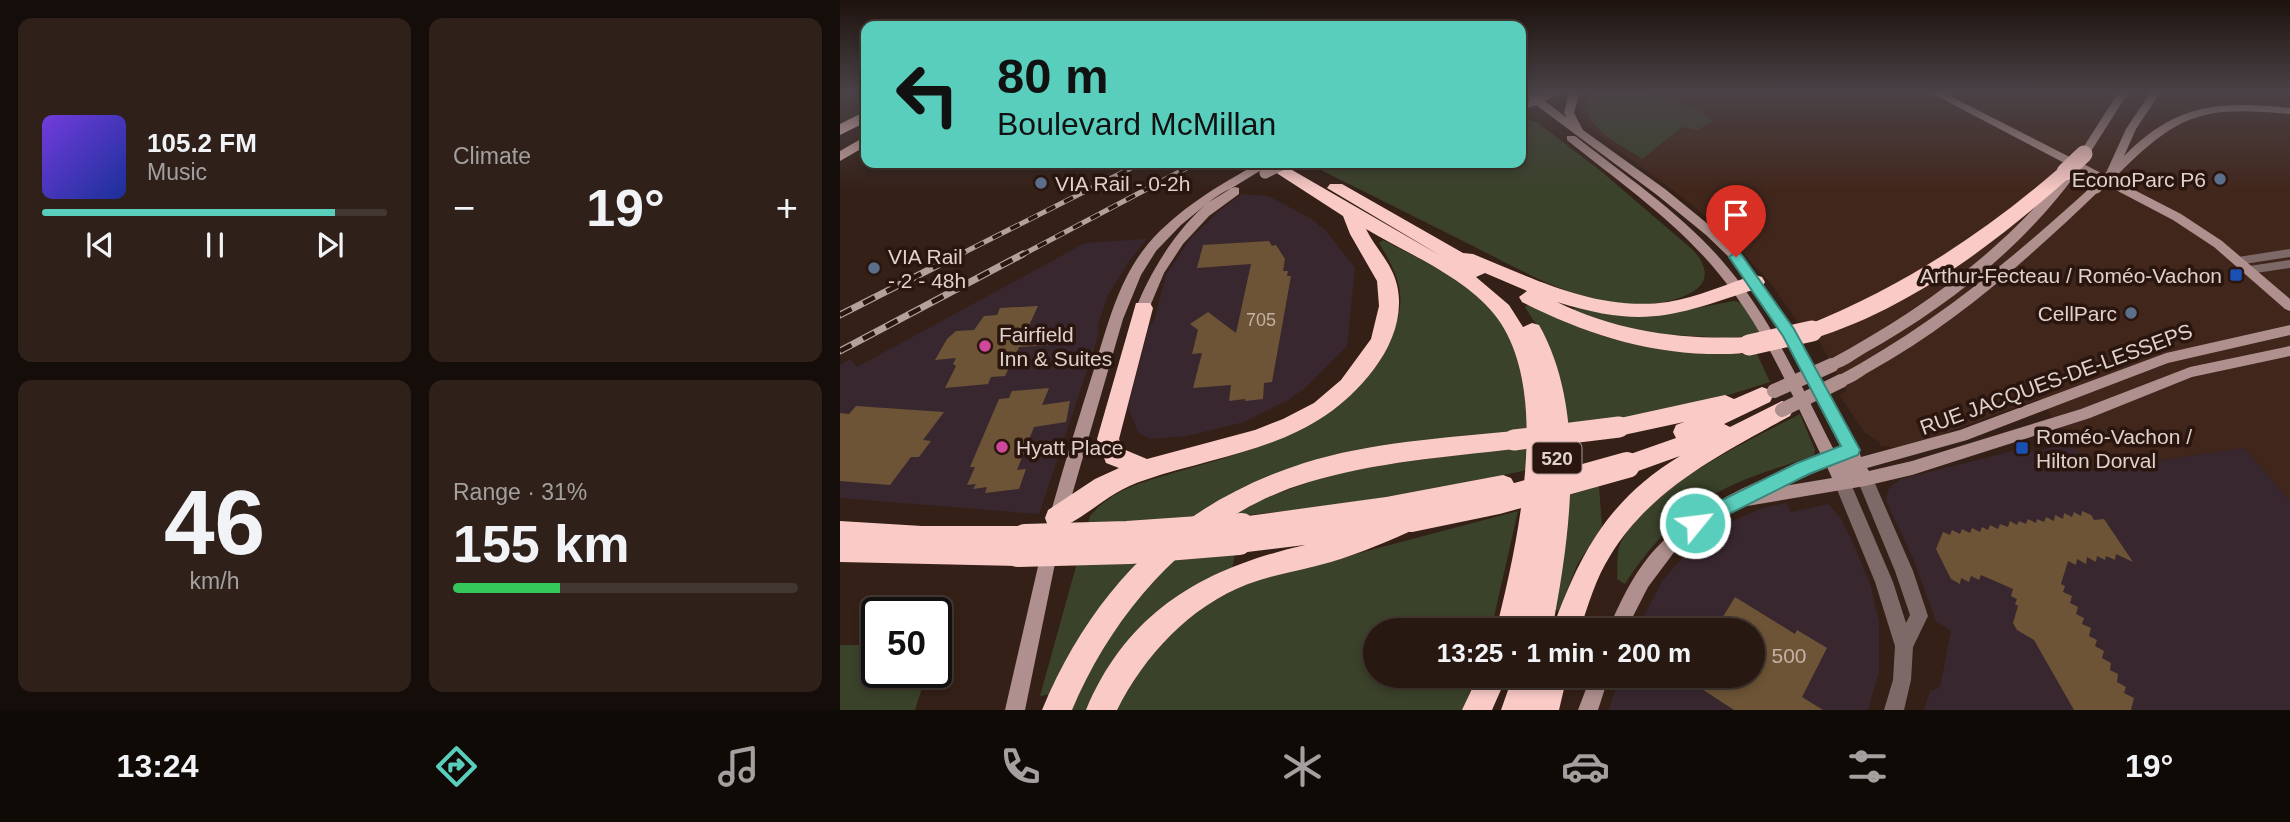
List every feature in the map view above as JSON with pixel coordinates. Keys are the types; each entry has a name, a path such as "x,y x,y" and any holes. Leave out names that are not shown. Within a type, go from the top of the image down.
{"highway":[{"path":"1481,274 1568,317 1614,334 1679,345 1749,345 1812,331 1885,300 1942,268 2024,209 2067,173 2084,154"},
{"name":"520","path":"1267,168 1350,212 1471,283 1501,309 1522,341 1534,391 1537,462 1529,532 1512,618"},
{"name":"520","path":"1300,168 1450,253 1481,274 1513,304 1531,328 1543,357 1557,452 1556,520 1540,618"},
{"path":"1057,519 1108,483 1147,469 1237,447 1284,429 1332,400 1365,366 1385,330 1389,297 1381,267 1360,237 1350,212"},
{"path":"1450,253 1567,299 1615,310 1646,311 1679,306 1746,285"},
{"path":"1143,308 1108,439 1109,449 1114,456 1147,469"},
{"path":"1056,710 1086,648 1132,585 1174,544 1227,506 1283,481 1345,463 1423,450 1619,427 1773,399"},
{"path":"1240,534 1343,531 1510,498 1626,458 1773,399"},
{"path":"1569,618 1574,602 1600,547 1632,506 1658,482 1773,399"},
{"path":"840,532 1130,551 1386,508 1626,458"},
{"path":"1101,710 1139,649 1166,622 1197,598 1241,575 1340,548 1411,519"},
{"path":"840,550 1022,546"},
{"path":"1477,710 1489,688"},
{"path":"1487,710 1492,688"},
{"path":"1516,710 1523,688"},
{"path":"1544,710 1550,688"}],"main road":[{"path":"840,157 861,143"}],"street":[{"path":"1559,126 1684,229 1746,285 1789,333 1852,450 1901,564 1919,616 1904,646"},
{"path":"1567,126 1604,150 1710,232 1736,257 1767,331 1837,470 1884,582 1904,646 1902,680 1894,710"},
{"path":"1579,126 1604,150"},
{"path":"2001,126 2152,203 2193,227 2290,306"},
{"path":"2084,154 2104,126"},
{"path":"2112,172 2133,126"},
{"path":"1773,399 1841,381 1900,349 1969,302 2032,248 2112,172 2167,126"},
{"path":"1015,710 1057,519 1124,296 1150,250 1182,218 1215,192 1263,168"},
{"path":"1143,308 1160,269 1191,226 1264,168"},
{"path":"1773,399 1896,330 1962,285 2032,219 2067,173"},
{"path":"2238,261 2290,253"},
{"path":"2249,271 2290,264"},
{"name":"RUE JACQUES-DE-LESSEPS","path":"1862,472 2166,358 2290,330"},
{"name":"RUE JACQUES-DE-LESSEPS","path":"1862,472 1933,462 2064,421 2190,372 2290,351"},
{"path":"1740,500 1837,470 1852,450"},
{"path":"1623,618 1644,576 1667,547 1695,523 1740,500 1837,470 1862,472"},
{"path":"1588,710 1596,688"}],"shaded area":[{"path":"2290,126 2290,501 2245,448 2092,470 2039,399 1904,448 1880,446 1880,442 1865,433 1839,395 1846,391 1818,339 1801,327 1772,285 1729,237 1691,204 1588,127"},
{"path":"1242,194 1268,196 1310,218 1326,231 1355,268 1347,346 1305,388 1288,400 1244,422 1187,436 1152,439 1144,436 1138,432 1128,408 1166,275 1190,239 1220,210"},
{"path":"1147,239 1129,261 1107,297 1098,326 1099,334 1039,514 840,498 840,365 850,359 857,367 1085,243"},
{"path":"2070,440 2092,470 2245,448 2290,501 2290,710 1924,710 1930,691 1940,687 1951,631 1936,621 1912,556 1886,500 1889,488 1901,479 2017,450 2038,452"},
{"path":"1786,503 1791,512 1829,504 1840,517 1870,583 1879,621 1879,671 1868,710 1609,710 1616,688 1765,688 1765,618 1643,618 1662,581 1691,548 1728,523 1763,508"}],"green space":[{"path":"1526,126 1542,126 1602,172 1693,250 1705,273 1703,282 1691,293 1672,300 1639,304 1599,300 1562,289 1317,168 1526,168"},
{"path":"1596,126 1704,126 1698,130 1682,127 1642,159"},
{"path":"1383,240 1458,280 1484,300 1497,315 1507,332 1520,370 1528,430 1229,495 1052,694 1040,696 1090,516 1099,507 1118,493 1139,484 1235,455 1294,432 1321,417 1346,398 1368,375 1393,332 1400,305 1398,282 1379,243"},
{"path":"1734,301 1742,303 1764,335 1726,338 1641,333 1571,312 1575,308 1618,315 1658,315"},
{"path":"1530,303 1584,329 1639,345 1668,350 1757,354 1770,382 1677,411 1564,427 1543,335 1525,307"},
{"path":"1800,414 1815,450 1814,455 1746,479 1703,501 1660,538 1625,584 1617,579 1619,546 1635,522 1654,502 1676,484 1727,452"},
{"path":"1529,445 1527,470 1374,499 1221,518 1233,510 1339,471"},
{"path":"1599,486 1602,527 1577,565 1559,611 1553,609 1566,496"},
{"path":"1518,511 1494,618 1363,618 1363,688 1471,688 1463,710 1112,710 1123,687 1176,624 1235,586"},
{"path":"1235,553 1232,570 1090,710 1067,710 1084,671 1167,559"},
{"path":"840,645 861,645 861,688 922,688 915,710 840,710"}],"building":[{"path":"1269,241 1272,246 1276,245 1285,259 1283,271 1288,271 1287,276 1291,276 1272,382 1264,383 1263,399 1245,401 1229,401 1231,385 1193,388 1202,353 1192,354 1198,330 1190,324 1208,312 1236,333 1251,264 1197,268 1203,245"},
{"name":"Fairfield Inn & Suites","path":"1038,306 1026,332 1057,330 1051,345 1019,347 1005,376 991,377 988,384 945,388 956,366 953,364 956,358 935,360 947,339 956,331 974,330 984,316 997,315 1000,308"},
{"name":"Hyatt Place","path":"1049,388 1042,405 1070,401 1066,422 1034,427 1017,470 1026,469 1019,489 985,493 987,487 973,489 976,484 967,485 975,467 970,467 999,399 1009,398 1012,391"},
{"path":"856,406 944,412 923,440 931,441 919,457 911,457 890,485 840,481 840,413 849,414"},
{"path":"2082,511 2091,515 2094,520 2104,519 2133,562 2116,554 2115,560 2106,556 2105,560 2097,556 2096,562 2087,557 2086,564 2077,559 2076,565 2068,561 2061,584 2065,586 2063,592 2072,596 2070,603 2078,607 2076,614 2084,618 2082,624 2091,628 2089,636 2097,640 2095,646 2104,651 2102,658 2111,663 2110,670 2118,674 2117,682 2126,687 2124,693 2134,698 2131,710 2074,710 2034,640 2017,630 2013,623 2018,606 2015,604 2017,599 2011,596 2013,589 1981,575 1979,580 1971,576 1969,582 1961,578 1960,584 1951,579 1936,549 1943,532 1950,535 1952,530 1960,534 1962,529 1970,533 1972,528 1980,532 1982,527 1988,530 1990,525 1998,529 2000,524 2008,527 2010,521 2017,525 2019,521 2026,524 2028,519 2036,523 2037,519 2044,522 2046,517 2054,521 2055,515 2063,519 2064,513 2072,517 2074,512 2081,516"},
{"path":"1735,597 1795,634 1797,630 1827,648 1802,697 1823,710 1734,710 1700,688 1765,688 1765,618 1722,618"}],"railway":[{"path":"957,256 1131,168"},
{"path":"1020,256 1187,168"},
{"path":"840,315 960,254"},
{"path":"840,351 1023,254"}],"place":[{"name":"EconoParc P6","path":"2220,179"},
{"name":"VIA Rail - 0-2h","path":"1041,183"},
{"name":"VIA Rail - 2 - 48h","path":"874,268"},
{"name":"Arthur-Fecteau / Roméo-Vachon","path":"2236,275"},
{"name":"CellParc","path":"2131,313"},
{"name":"Fairfield Inn & Suites","path":"985,346"},
{"name":"Hyatt Place","path":"1002,447"},
{"name":"Roméo-Vachon / Hilton Dorval","path":"2022,448"}],"route":[{"path":"1695,523 1718,509 1803,469 1852,450 1789,333 1736,257"}]}
